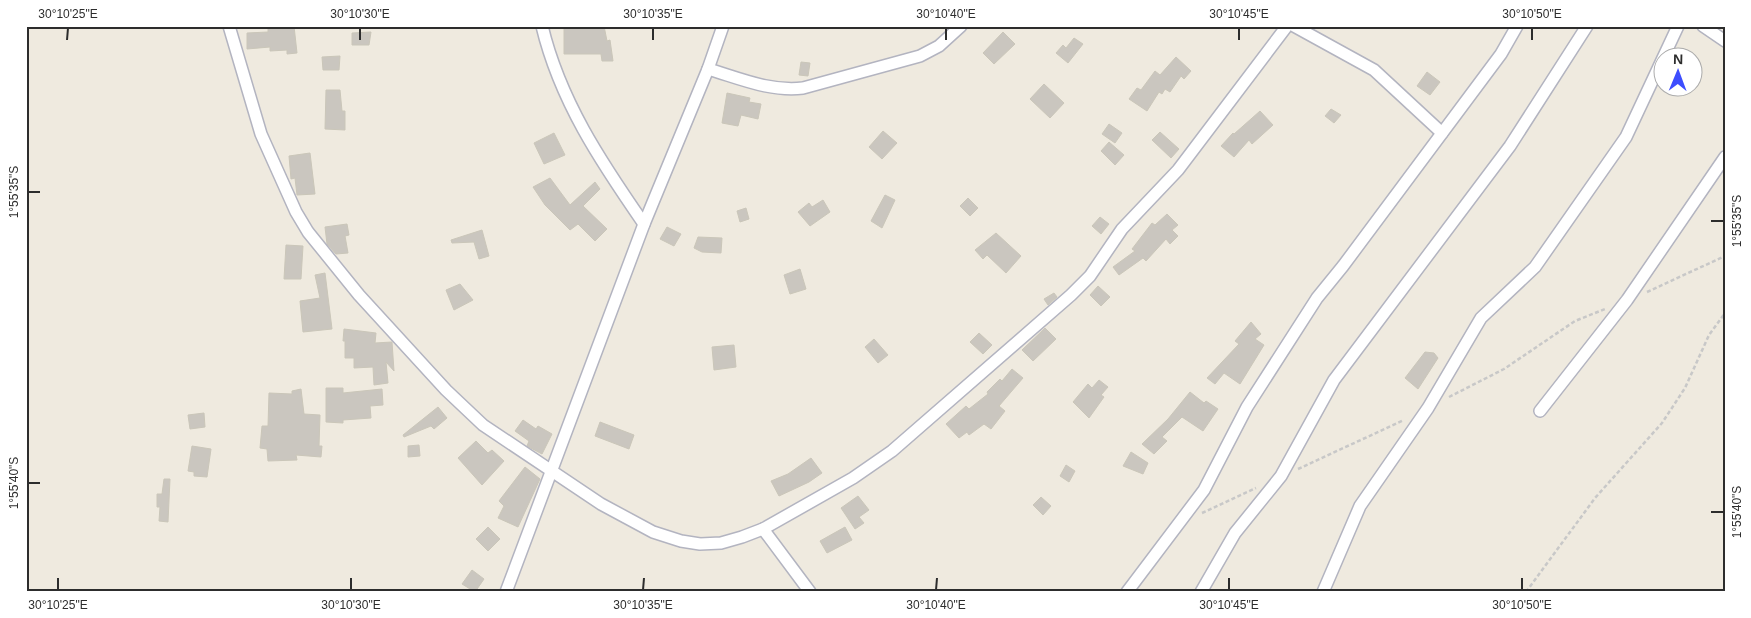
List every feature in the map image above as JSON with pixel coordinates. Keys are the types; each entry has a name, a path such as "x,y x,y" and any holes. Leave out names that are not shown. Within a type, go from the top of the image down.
{"street":[{"path":"229,26 261,134 296,212 308,232 359,295 446,390 483,426 600,504 652,532 681,541 700,544 721,543 764,529 853,478 892,451 1071,295 1090,276 1122,228 1178,170 1287,26"},
{"path":"542,26 560,83 581,129 605,168 644,224"},
{"path":"506,592 644,224 708,69 723,26"},
{"path":"708,69 779,88 803,88 920,56 939,46 960,26"},
{"path":"1294,26 1374,70 1442,133"},
{"path":"1127,592 1204,490 1247,407 1316,298 1343,266 1501,54 1517,26"},
{"path":"1201,592 1235,533 1281,476 1334,380 1510,146 1587,26"},
{"path":"1322,592 1360,506 1428,408 1481,318 1535,267 1626,137 1678,26"},
{"path":"1702,26 1725,41"},
{"path":"1540,411 1627,300 1725,157"},
{"path":"764,529 810,592"}],"path":[{"path":"1526,592 1595,498 1662,423 1685,388 1709,335 1725,312"}],"building":[{"path":"268,26 294,26 297,53 287,54 287,50 270,51 270,47 247,49 247,33 268,32"},
{"path":"564,26 604,26 607,41 610,40 613,61 602,61 601,54 564,54"},
{"path":"371,32 369,45 352,45 352,33"},
{"path":"1003,32 1015,44 994,64 983,53"},
{"path":"1074,38 1083,44 1068,63 1056,53 1063,45 1066,48"},
{"path":"340,56 339,70 323,70 322,57"},
{"path":"1176,57 1191,71 1184,79 1181,76 1170,92 1165,89 1162,94 1159,92 1147,111 1129,99 1137,88 1141,90 1155,71 1160,75"},
{"path":"801,62 810,63 808,76 799,75"},
{"path":"1427,72 1440,82 1430,95 1417,86"},
{"path":"1044,84 1064,103 1050,118 1030,99"},
{"path":"326,90 340,90 342,111 345,111 345,130 325,129"},
{"path":"727,93 750,98 749,102 761,104 758,119 741,115 738,126 722,123"},
{"path":"1331,109 1341,115 1334,123 1325,116"},
{"path":"1260,111 1273,125 1252,144 1249,140 1234,157 1221,146 1233,133"},
{"path":"1109,124 1122,133 1115,143 1102,134"},
{"path":"883,131 897,143 882,159 869,147"},
{"path":"1160,132 1179,149 1171,158 1152,140"},
{"path":"554,133 565,155 544,164 534,143"},
{"path":"1109,142 1124,155 1115,165 1101,151"},
{"path":"310,153 315,194 297,195 295,178 291,179 289,156"},
{"path":"550,178 570,205 595,182 600,189 583,206 607,229 595,241 578,224 570,230 545,205 533,187"},
{"path":"885,195 895,200 882,228 871,221"},
{"path":"968,198 978,208 970,216 960,206"},
{"path":"823,200 830,212 810,226 798,212 809,203 812,207"},
{"path":"746,208 749,219 740,222 737,211"},
{"path":"1167,214 1178,225 1172,230 1178,236 1170,244 1166,239 1146,261 1143,258 1119,275 1113,267 1135,251 1132,249 1152,223 1155,225"},
{"path":"1100,217 1109,224 1101,234 1092,226"},
{"path":"347,224 349,235 345,236 348,253 336,254 327,244 325,227"},
{"path":"667,227 681,234 674,246 660,239"},
{"path":"482,230 489,256 479,259 474,242 452,243 451,240"},
{"path":"996,233 1021,256 1006,273 987,255 983,259 975,250"},
{"path":"698,237 722,238 721,253 702,252 694,248"},
{"path":"286,245 303,246 301,279 284,279"},
{"path":"800,269 806,289 790,294 784,275"},
{"path":"325,273 332,329 303,332 300,301 320,298 315,275"},
{"path":"460,284 473,300 454,310 446,290"},
{"path":"1098,286 1110,297 1101,306 1090,295"},
{"path":"1054,293 1057,297 1048,305 1044,299"},
{"path":"1251,322 1261,334 1255,339 1264,345 1240,384 1224,373 1215,384 1207,378 1239,344 1235,341"},
{"path":"1045,328 1056,339 1033,361 1022,350"},
{"path":"344,329 376,333 375,343 392,342 394,371 386,362 388,383 374,385 373,367 354,368 354,358 345,358"},
{"path":"979,333 992,345 983,354 970,342"},
{"path":"874,339 888,355 878,363 865,347"},
{"path":"734,345 736,367 714,370 712,347"},
{"path":"1425,352 1434,353 1438,358 1418,389 1405,378"},
{"path":"1012,369 1023,378 999,406 1005,411 991,429 984,424 969,435 967,432 959,438 946,424 966,406 969,409 988,394 987,392 1000,379 1002,381"},
{"path":"1099,380 1108,387 1101,395 1104,397 1089,418 1073,402 1088,384 1092,388"},
{"path":"326,388 343,388 343,393 382,389 383,405 370,406 371,418 343,420 343,423 326,422"},
{"path":"301,389 304,414 320,415 319,446 322,446 321,457 296,455 297,460 268,461 267,449 260,448 262,426 268,426 269,393 292,394 292,391"},
{"path":"1190,392 1204,403 1206,401 1218,409 1203,431 1182,417 1162,437 1167,441 1154,454 1142,444 1168,419"},
{"path":"438,407 447,418 434,429 431,426 404,437 403,435"},
{"path":"204,413 205,427 190,429 188,415"},
{"path":"523,420 536,429 538,426 552,434 542,454 527,446 529,441 515,431"},
{"path":"600,422 634,435 629,449 595,436"},
{"path":"476,441 488,453 492,450 504,461 482,485 458,458"},
{"path":"419,445 420,456 408,457 408,446"},
{"path":"192,446 211,449 207,477 194,476 194,472 188,471"},
{"path":"1131,452 1148,463 1143,474 1123,466"},
{"path":"811,458 822,473 809,482 779,496 771,481 788,474"},
{"path":"1066,465 1075,471 1069,482 1060,476"},
{"path":"525,467 540,479 518,527 498,518 504,506 499,501"},
{"path":"164,479 170,479 168,522 159,521 160,507 157,507 157,494 162,494"},
{"path":"858,496 869,510 859,517 864,523 855,529 841,508"},
{"path":"1041,497 1051,506 1043,515 1033,505"},
{"path":"488,527 500,539 488,551 476,539"},
{"path":"845,527 852,540 827,553 820,541"},
{"path":"472,570 484,579 475,592 462,584"}]}
